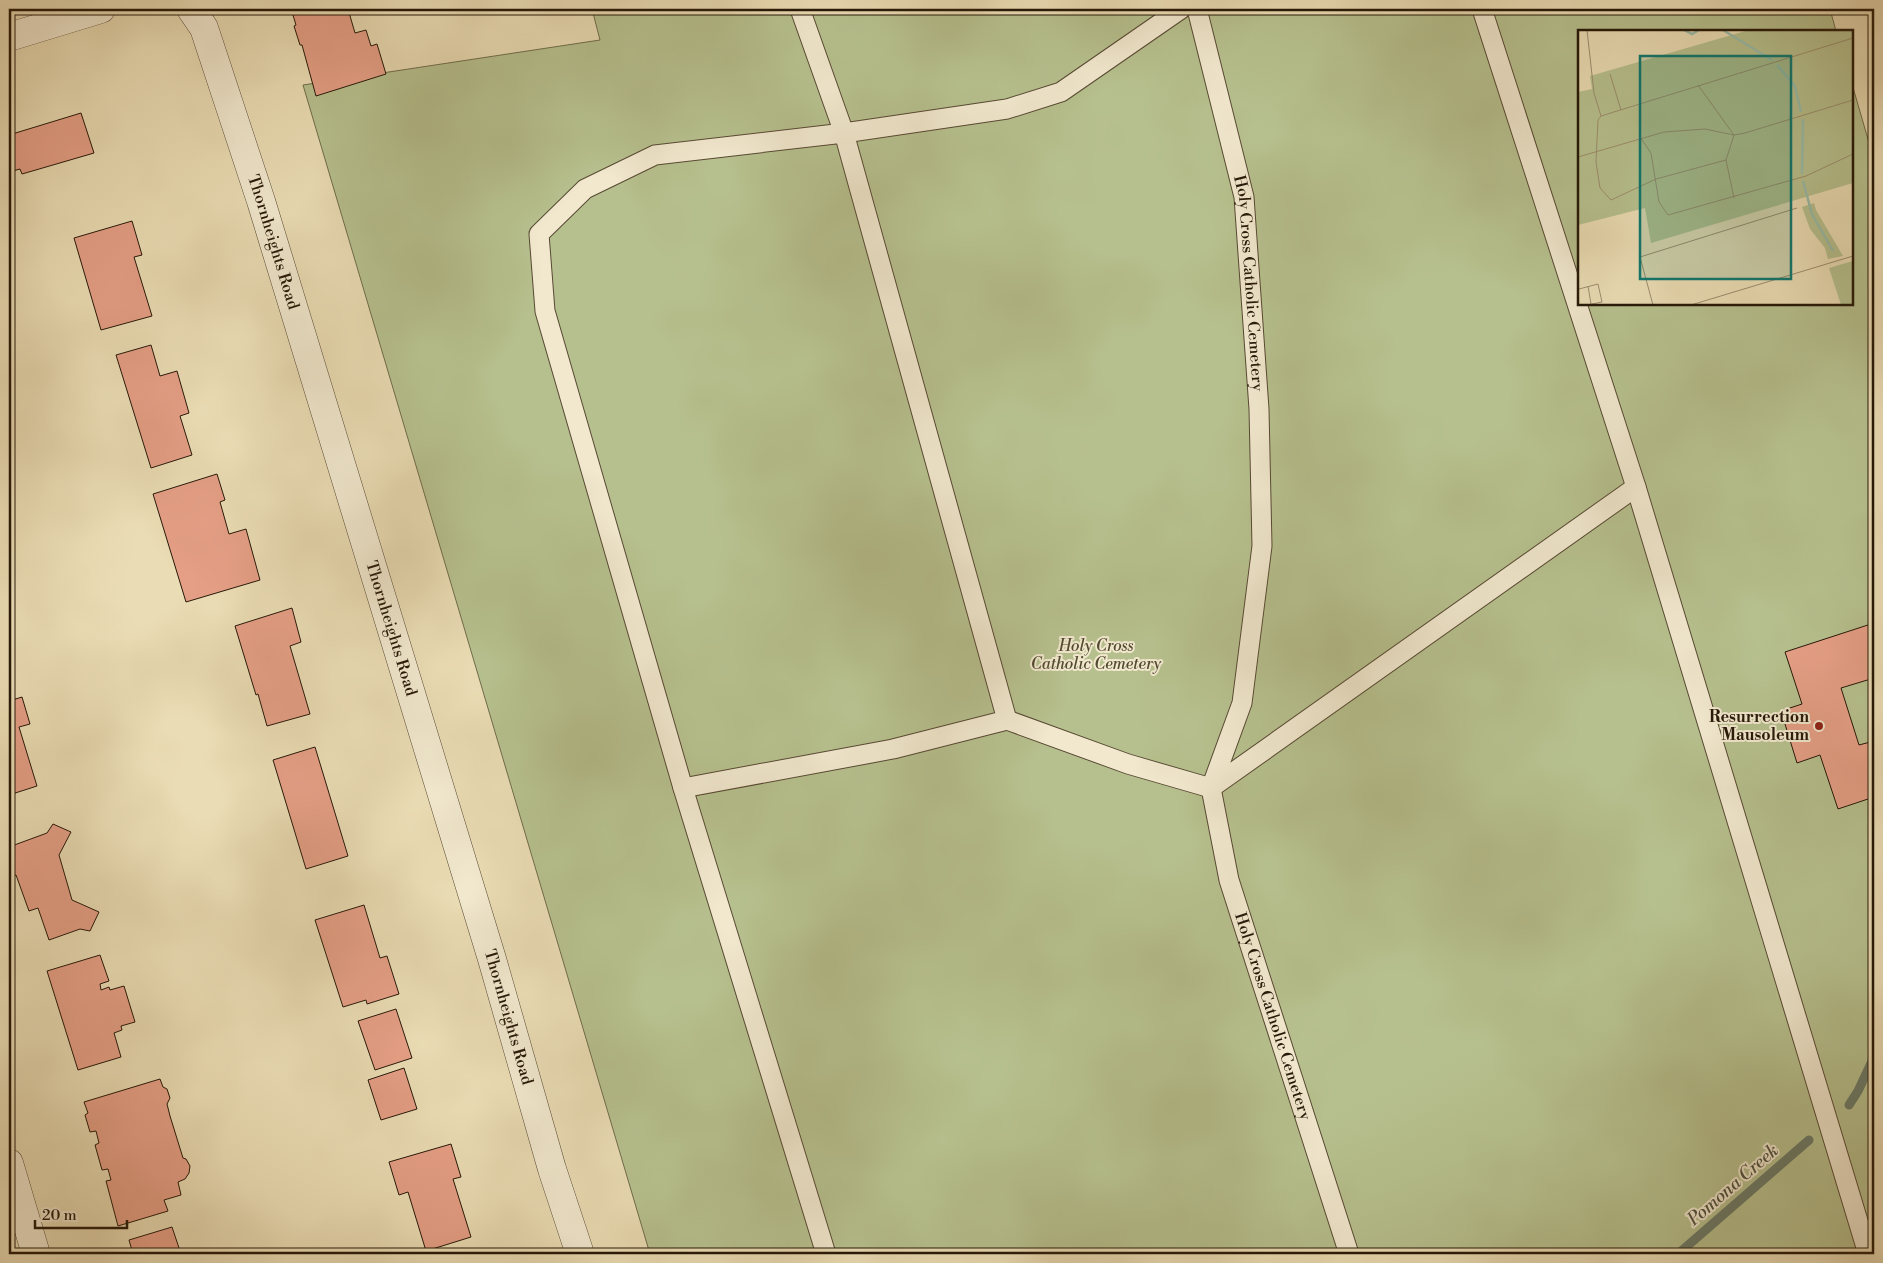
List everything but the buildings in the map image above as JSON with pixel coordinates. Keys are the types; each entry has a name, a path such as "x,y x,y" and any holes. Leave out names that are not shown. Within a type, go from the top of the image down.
{"street":[{"path":"9,37 101,9"},
{"name":"Thornheights Road","path":"191,9 204,28 264,210 492,959 552,1169 580,1254"},
{"path":"9,1163 36,1254"}],"lane":[{"path":"800,9 844,133 1007,720"},
{"path":"826,1254 683,788 545,311 540,234 585,189 655,155 844,133 1007,109 1061,92 1181,9"},
{"name":"Holy Cross Catholic Cemetery","path":"1197,9 1244,197 1259,408 1262,546 1242,703 1211,788 1229,880 1349,1254"},
{"path":"1482,9 1636,487 1868,1254"},
{"path":"683,788 893,749 1007,720 1128,764 1211,788 1636,487"}],"green space":[{"name":"Holy Cross Catholic Cemetery","path":"592,9 1830,9 1836,30 1578,30 1578,305 1853,305 1853,87 1874,160 1874,1254 650,1254 303,85 600,40"}],"waterway":[{"name":"Pomona Creek","path":"1849,1105 1858,1091 1874,1057"},
{"name":"Pomona Creek","path":"1678,1254 1809,1140"}],"place":[{"name":"Resurrection Mausoleum","path":"1819,726"}]}
